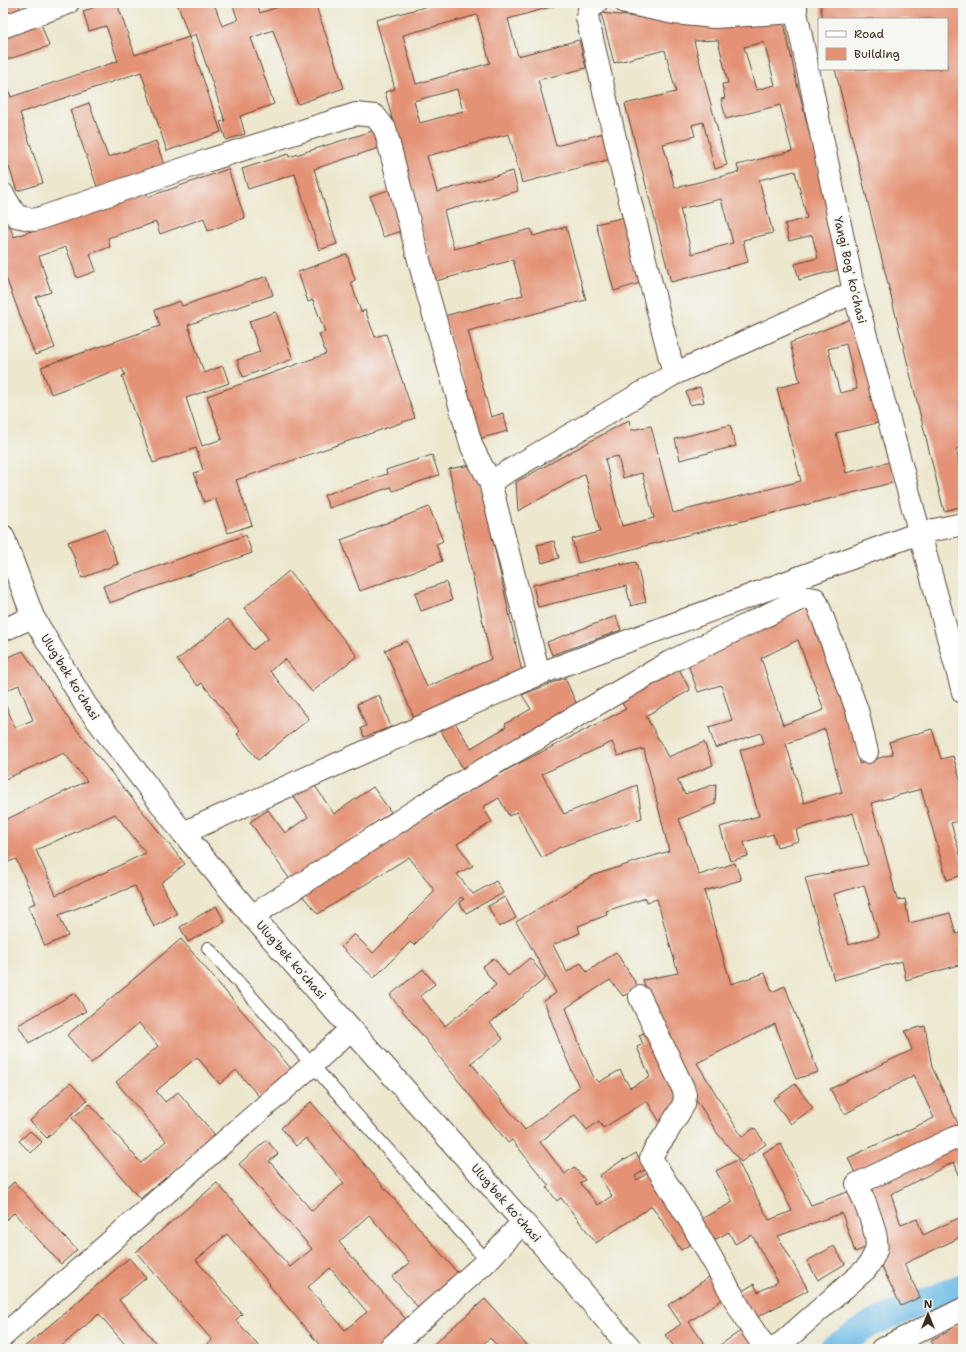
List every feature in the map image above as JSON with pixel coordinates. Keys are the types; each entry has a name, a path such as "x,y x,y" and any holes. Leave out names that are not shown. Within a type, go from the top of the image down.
{"street":[{"path":"3,27 68,3"},
{"path":"596,3 588,10 587,17 622,169 674,374"},
{"path":"626,3 674,13 714,17 796,7"},
{"name":"Yangi Bogʻ koʻchasi","path":"796,7 854,292 963,692"},
{"path":"3,194 16,216 35,220 209,160 356,114 375,116 385,129 427,291 472,447 490,482 539,674"},
{"path":"490,482 674,374 854,292"},
{"path":"183,833 539,674 919,533 963,524"},
{"name":"Ulugʻbek koʻchasi","path":"3,536 33,617 85,704 183,833 252,916 523,1222 631,1349"},
{"path":"252,916 438,796 670,662 802,598 814,599 818,605 857,710 868,752"},
{"path":"3,630 33,617"},
{"path":"640,997 683,1088 685,1096 684,1104 651,1158 691,1222 747,1321 766,1349"},
{"path":"3,1336 351,1029"},
{"path":"775,1349 866,1269 873,1259 877,1248 876,1237 858,1184 957,1137"},
{"path":"389,1349 487,1261 523,1222"},
{"path":"882,1349 963,1309"}],"lane":[{"path":"208,948 487,1261"}],"building":[{"path":"3,3 18,3 23,15 3,23"},
{"path":"98,3 117,3 135,55 189,37 221,132 167,151 141,72 20,113 43,183 17,191 3,149 3,74 11,97 118,61 106,26 89,31 83,11 99,6"},
{"path":"177,3 214,3 222,26 238,20 232,3 256,3 260,13 290,3 315,3 344,88 298,104 273,30 251,38 274,104 240,116 245,134 226,140 220,122 225,121 196,34 189,37"},
{"path":"440,3 473,3 474,7 488,3 565,3 508,19 518,56 579,40 586,68 538,80 556,146 604,133 611,159 522,183 509,134 427,156 437,192 513,171 518,191 444,211 454,249 531,229 533,236 566,227 586,300 468,331 491,417 503,413 508,431 478,439 444,316 523,295 513,260 436,281 385,92 395,89 376,20","holes":["477,15 490,63 416,84 403,35","457,89 463,111 420,123 414,101"]},
{"path":"820,3 963,3 963,447 956,449 963,479 963,506 944,511 835,70 948,70 948,18 823,18"},
{"path":"601,13 689,23 783,17 796,80 844,268 799,280 795,264 818,258 812,235 789,241 785,224 807,218 795,171 759,180 773,233 743,240 748,262 671,282 625,104 676,92 665,50 614,63","holes":["718,40 728,83 722,84 725,98 721,99 726,119 780,105 792,151 737,165 739,172 675,188 663,144 695,136 692,125 703,122 715,169 727,165 694,41","764,42 775,85 756,90 744,47","721,199 733,243 692,254 680,209"]},
{"path":"40,21 49,46 3,61 3,33"},
{"path":"89,103 108,157 156,141 164,165 98,189 70,110"},
{"path":"379,129 385,146 314,169 337,244 319,250 295,174 248,189 242,169 288,154 289,157"},
{"path":"228,169 245,218 208,231 204,218 160,234 156,222 108,238 110,247 90,254 96,271 77,278 66,247 39,256 51,292 36,297 55,348 35,355 3,270 3,210 14,237 146,192 148,197"},
{"path":"395,188 408,229 383,237 370,196"},
{"path":"625,217 643,282 614,291 596,224"},
{"path":"347,254 355,280 351,282 361,312 365,310 375,337 386,334 415,418 236,480 252,525 228,533 215,498 204,502 194,473 203,470 196,448 153,463 122,376 125,375 122,368 51,394 41,367 160,326 155,310 180,301 182,306 267,276 273,295 188,325 204,373 223,366 229,383 186,398 202,446 222,439 207,396 326,354 319,334 325,332 313,300 308,302 298,272"},
{"path":"276,312 293,359 243,377 237,360 260,352 249,321"},
{"path":"854,318 881,422 836,433 846,473 890,462 895,482 578,563 572,539 600,532 585,474 518,511 516,482 629,420 631,430 651,426 673,513 801,481 777,388 800,382 790,343","holes":["846,344 857,389 840,393 828,349","618,456 623,478 642,473 654,518 622,526 605,459"]},
{"path":"700,387 704,402 690,405 686,392"},
{"path":"730,425 736,446 680,460 675,439"},
{"path":"432,455 439,475 393,491 391,487 329,508 324,495 387,474 386,470"},
{"path":"476,464 522,672 414,718 385,650 407,641 427,687 491,659 449,469"},
{"path":"429,507 443,541 436,544 442,561 360,591 341,540"},
{"path":"105,529 118,564 82,578 68,542"},
{"path":"246,535 252,553 109,603 103,586"},
{"path":"554,541 559,558 542,563 537,545"},
{"path":"636,562 646,602 631,606 626,586 538,607 533,585 621,563 621,565"},
{"path":"289,571 357,656 312,692 285,659 270,671 309,719 258,760 237,734 240,731 202,683 198,686 177,660 228,619 253,650 268,638 244,608"},
{"path":"446,582 452,600 421,611 415,593"},
{"path":"812,605 853,716 859,764 893,754 889,742 932,729 941,759 953,756 963,790 963,820 951,823 963,865 963,875 947,880 921,789 871,803 897,900 905,899 909,923 950,913 956,934 963,932 963,964 906,980 902,961 834,980 805,878 868,865 853,813 796,830 799,841 777,847 773,834 744,842 748,856 730,861 720,827 759,816 740,750 764,743 761,733 715,748 709,727 732,720 721,685 698,692 687,662","holes":["798,640 824,710 783,725 761,658","825,729 842,792 804,803 786,744","864,885 879,936 849,945 834,894"]},
{"path":"616,616 621,630 552,655 547,642"},
{"path":"23,651 72,724 185,864 161,883 177,914 154,927 135,886 59,915 68,936 45,946 28,906 36,903 16,859 3,864 3,821 87,781 64,753 3,780 3,699 15,727 33,720 19,685 3,692 3,659","holes":["115,814 146,853 56,895 36,850"]},
{"path":"678,667 690,690 646,716 668,757 704,742 713,765 677,780 685,794 716,784 715,804 679,819 699,875 735,863 741,880 704,891 731,984 765,973 772,992 785,986 818,1072 796,1079 775,1024 697,1063 742,1137 754,1128 766,1144 741,1162 718,1134 692,1093 669,1051 643,980 678,973 657,899 647,902 646,898 606,911 607,915 578,926 580,933 553,945 567,972 581,963 587,972 616,952 639,988 623,996 610,980 566,1008 593,1076 599,1082 620,1070 630,1088 650,1077 637,1047 643,1044 639,1035 651,1030 681,1092 664,1129 647,1101 603,1128 599,1121 587,1130 575,1115 540,1142 565,1174 574,1167 585,1180 580,1183 598,1205 612,1196 599,1176 624,1159 625,1160 636,1153 646,1169 635,1176 637,1180 654,1169 700,1238 681,1250 652,1206 596,1243 561,1198 557,1201 547,1188 549,1186 512,1140 508,1143 390,995 423,969 435,984 420,996 445,1026 496,985 482,967 494,958 508,976 530,958 546,978 490,1023 503,1039 471,1063 525,1130 579,1087 563,1051 544,1001 556,993 516,922 594,875 669,851 644,749 618,756 612,742 542,774 564,814 637,785 642,818 560,847 542,858 516,812 509,816 499,798 483,807 492,822 457,844 473,866 457,874 473,894 496,881 503,893 466,913 459,902 464,899 461,897 414,945 410,942 374,978 341,947 354,934 373,953 435,891 409,857 318,914 300,893 473,789 514,766 626,709 619,699"},
{"path":"565,678 577,705 465,772 441,731 455,723 471,748 506,727 505,724 531,709 522,695"},
{"path":"379,695 391,727 364,737 361,728 366,726 357,704"},
{"path":"313,783 334,814 373,787 391,812 291,881 250,822 268,810 285,833 308,817 293,796"},
{"path":"505,897 516,918 499,927 488,906"},
{"path":"216,906 225,922 188,942 180,927"},
{"path":"181,939 294,1072 261,1099 236,1070 220,1084 197,1057 156,1091 165,1102 178,1092 216,1136 140,1199 72,1118 90,1104 141,1163 166,1141 116,1082 158,1046 139,1023 91,1063 67,1035"},
{"path":"75,993 86,1011 29,1043 18,1025"},
{"path":"925,1026 932,1067 961,1130 857,1177 848,1158 934,1118 914,1075 845,1114 830,1089 912,1050 905,1031"},
{"path":"70,1083 87,1100 47,1138 30,1121"},
{"path":"795,1084 813,1108 791,1124 773,1100"},
{"path":"311,1102 462,1278 422,1312 392,1277 410,1263 369,1215 339,1242 409,1323 379,1349 323,1349 227,1234 196,1260 242,1314 236,1320 261,1349 202,1349 212,1340 136,1252 217,1183 290,1267 312,1249 239,1164 267,1140 278,1154 269,1161 312,1211 344,1183 306,1138 296,1146 281,1128","holes":["330,1268 367,1312 345,1330 308,1287"]},
{"path":"30,1131 42,1142 31,1153 19,1141"},
{"path":"963,1138 963,1185 954,1162 891,1194 901,1225 917,1219 923,1235 963,1216 963,1236 904,1264 920,1297 901,1306 877,1257 887,1252 864,1184"},
{"path":"781,1144 811,1205 853,1190 872,1245 855,1252 842,1213 778,1236 808,1290 750,1321 735,1295 754,1284 758,1292 778,1282 752,1235 735,1244 729,1232 707,1244 695,1222 733,1202 716,1171 737,1160 769,1220 792,1211 763,1153"},
{"path":"14,1182 77,1250 61,1264 14,1213 3,1222 3,1192"},
{"path":"834,1246 845,1264 818,1280 807,1261"},
{"path":"129,1258 146,1278 119,1300 161,1349 129,1349 99,1314 58,1349 22,1349"},
{"path":"715,1273 730,1294 689,1322 708,1349 676,1349 665,1335 681,1324 668,1305"},
{"path":"485,1299 530,1349 500,1349 490,1338 477,1349 428,1349"},
{"path":"963,1322 963,1349 935,1349 931,1340 951,1330 950,1327"},
{"path":"748,1326 757,1349 714,1349"},
{"path":"918,1343 921,1349 906,1349"}],"waterway":[{"path":"832,1349 871,1324 963,1286"}]}
